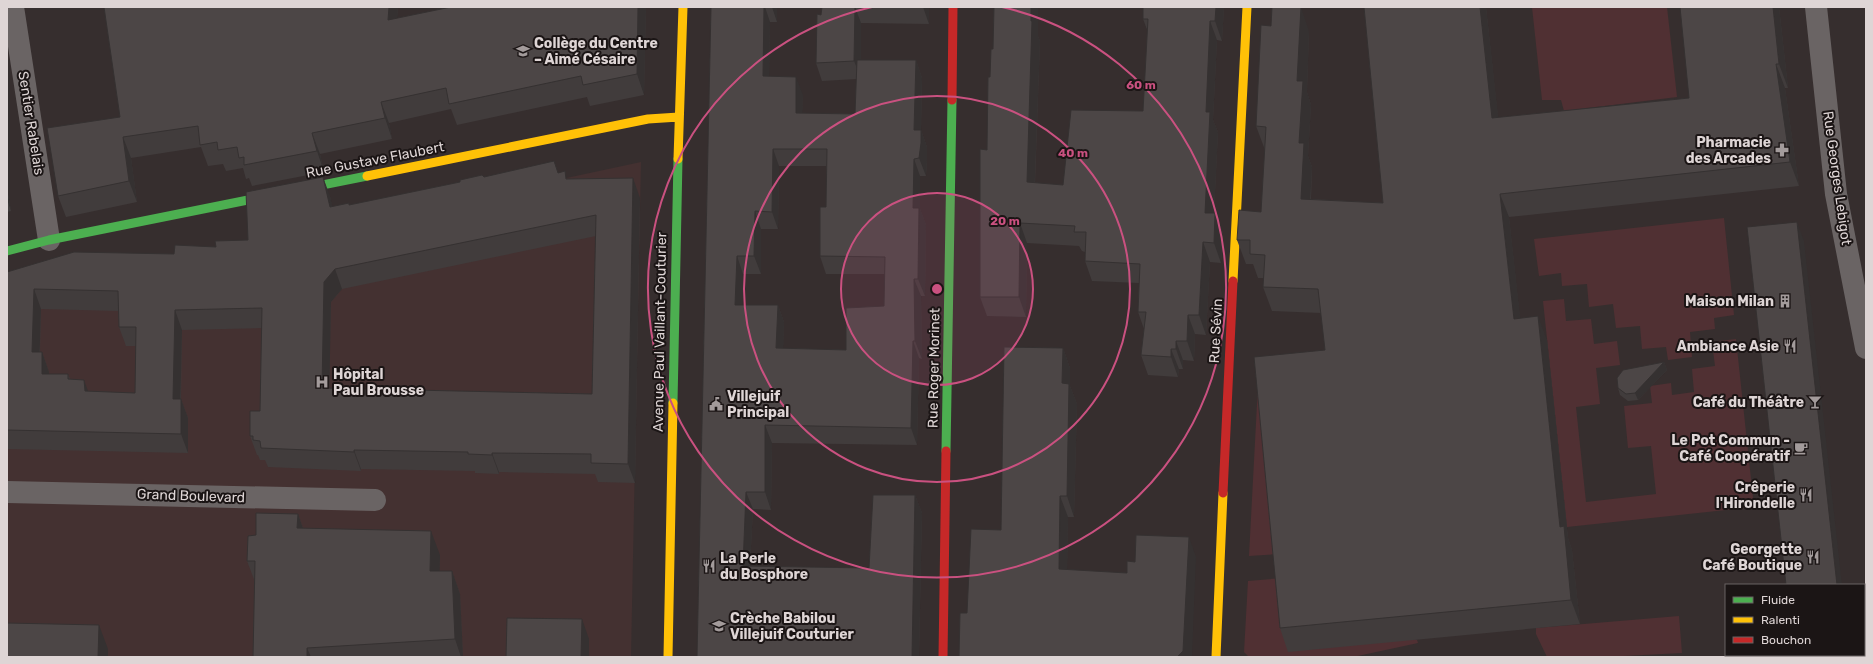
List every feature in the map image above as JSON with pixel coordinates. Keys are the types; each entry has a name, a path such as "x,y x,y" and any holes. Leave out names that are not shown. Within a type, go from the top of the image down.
{"street":[{"name":"Sentier Rabelais","path":"13,7 49,240"},
{"name":"Avenue Paul Vaillant-Couturier","path":"668,657 679,117 683,7"},
{"name":"Rue Roger Morinet","path":"943,657 953,7"},
{"name":"Rue Sévin","path":"1216,657 1227,388 1247,7"},
{"name":"Rue Georges Lebigot","path":"1816,7 1836,194 1866,348"},
{"name":"Rue Gustave Flaubert","path":"7,251 49,240 648,119 679,117"},
{"name":"Grand Boulevard","path":"7,492 375,500"}],"shaded area":[{"path":"1532,7 1667,7 1677,97 1564,111 1561,100 1542,100"},
{"name":"Hôpital Paul Brousse","path":"641,162 631,657 7,657 7,273 49,281 272,241"},
{"path":"1724,218 1734,315 1714,318 1715,329 1690,332 1692,357 1668,360 1666,347 1642,349 1640,326 1616,328 1613,304 1589,307 1587,284 1562,286 1561,273 1539,276 1534,239"},
{"path":"1564,299 1566,321 1591,319 1594,344 1617,341 1620,365 1596,368 1600,404 1576,407 1586,502 1656,494 1651,446 1628,448 1624,406 1652,403 1650,386 1671,383 1672,395 1694,392 1692,369 1715,366 1712,342 1736,339 1754,507 1567,527 1543,301"},
{"path":"1259,366 1279,554 1249,556"},
{"path":"1282,578 1417,640 1418,643 1353,657 1249,657 1244,652 1248,581"},
{"path":"1679,616 1682,653 1605,657 1547,657 1536,634 1536,628"}],"building":[{"path":"104,7 389,7 388,20 451,7 638,7 637,74 583,85 581,76 449,104 446,88 381,102 385,118 312,133 317,151 244,165 244,157 239,158 237,147 218,150 217,142 200,145 198,126 123,137 129,181 58,196 47,128 120,117"},
{"path":"711,7 764,7 763,76 796,77 796,113 855,114 857,60 916,60 914,130 921,130 919,158 914,159 913,208 919,208 918,279 914,279 915,341 913,341 911,428 765,425 765,492 746,492 743,566 869,568 873,495 915,495 912,657 697,657","holes":["773,149 827,149 826,207 820,207 820,256 885,257 884,306 846,308 846,350 776,348 778,305 735,305 737,256 754,256 755,211 772,212"]},
{"path":"822,7 855,7 854,61 816,63 817,14 821,15"},
{"path":"994,7 1031,7 1032,21 1027,182 1063,185 1071,110 1143,111 1148,19 1143,19 1143,7 1216,7 1215,21 1210,21 1206,112 1210,112 1205,213 1215,213 1214,243 1203,242 1199,315 1188,315 1187,341 1176,341 1176,349 1171,349 1171,357 1141,355 1146,312 1138,312 1140,264 1085,261 1086,232 1074,232 1075,226 1020,223 1019,297 980,297 980,149 987,150 988,77 990,77 991,49 993,49"},
{"path":"1272,7 1301,7 1297,81 1303,81 1299,143 1304,143 1301,199 1383,203 1364,7 1480,7 1492,118 1689,98 1680,7 1773,7 1779,64 1776,64 1790,162 1500,194 1514,319 1538,316 1560,527 1564,526 1571,600 1280,628 1254,357 1325,350 1318,289 1263,287 1265,255 1250,254 1250,240 1237,240 1239,210 1261,212 1266,127 1256,126 1261,25 1271,26"},
{"path":"554,161 558,173 565,171 566,179 633,178 628,464 591,463 591,454 492,453 492,455 468,454 468,452 354,450 354,452 261,448 260,441 253,440 253,436 250,436 250,411 260,411 262,308 175,310 173,399 181,399 181,434 7,430 7,272 74,252 174,254 175,245 216,247 215,241 248,240 246,192 323,177 330,207 349,203 349,205 460,182 460,180 482,175 484,177","holes":["596,215 592,394 322,388 324,282 335,269","34,289 118,291 119,327 136,327 135,393 85,391 84,380 68,379 68,374 42,374 42,352 32,352"]},
{"path":"1797,222 1837,584 1786,584 1747,227"},
{"path":"1004,347 1063,348 1062,383 1069,384 1067,496 1060,496 1059,569 1127,573 1127,561 1135,562 1136,535 1189,537 1183,651 1177,657 959,657 960,613 967,613 971,529 1001,530"},
{"path":"1664,362 1635,393 1626,394 1618,388 1617,378 1623,370"},
{"path":"256,513 298,514 297,528 431,531 430,571 452,571 455,639 307,648 307,657 253,657 255,561 247,561 248,536 256,535"},
{"path":"507,618 582,619 581,657 506,657"},
{"path":"7,623 99,625 98,657 7,657"}],"traffic: fast":[{"path":"946,451 952,100"},
{"path":"673,403 678,159"},
{"path":"7,251 49,240 367,176"}],"traffic: slow":[{"path":"678,159 683,7"},
{"path":"1233,281 1247,7"},
{"path":"367,176 648,119 679,117"},
{"path":"668,657 673,403"},
{"path":"1216,657 1223,493"}],"traffic: jam":[{"path":"952,100 953,7"},
{"path":"1223,493 1233,281"},
{"path":"943,657 946,451"}],"place":[{"name":"Collège du Centre – Aimé Césaire","path":"523,51"},
{"name":"Pharmacie des Arcades","path":"1782,150"},
{"name":"Maison Milan","path":"1785,301"},
{"name":"Ambiance Asie","path":"1790,346"},
{"name":"Hôpital Paul Brousse","path":"322,382"},
{"name":"Café du Théâtre","path":"1815,402"},
{"name":"Villejuif Principal","path":"716,404"},
{"name":"Le Pot Commun - Café Coopératif","path":"1801,448"},
{"name":"Crêperie l'Hirondelle","path":"1806,495"},
{"name":"Georgette Café Boutique","path":"1813,557"},
{"name":"La Perle du Bosphore","path":"709,566"},
{"name":"Crèche Babilou Villejuif Couturier","path":"719,626"}]}
